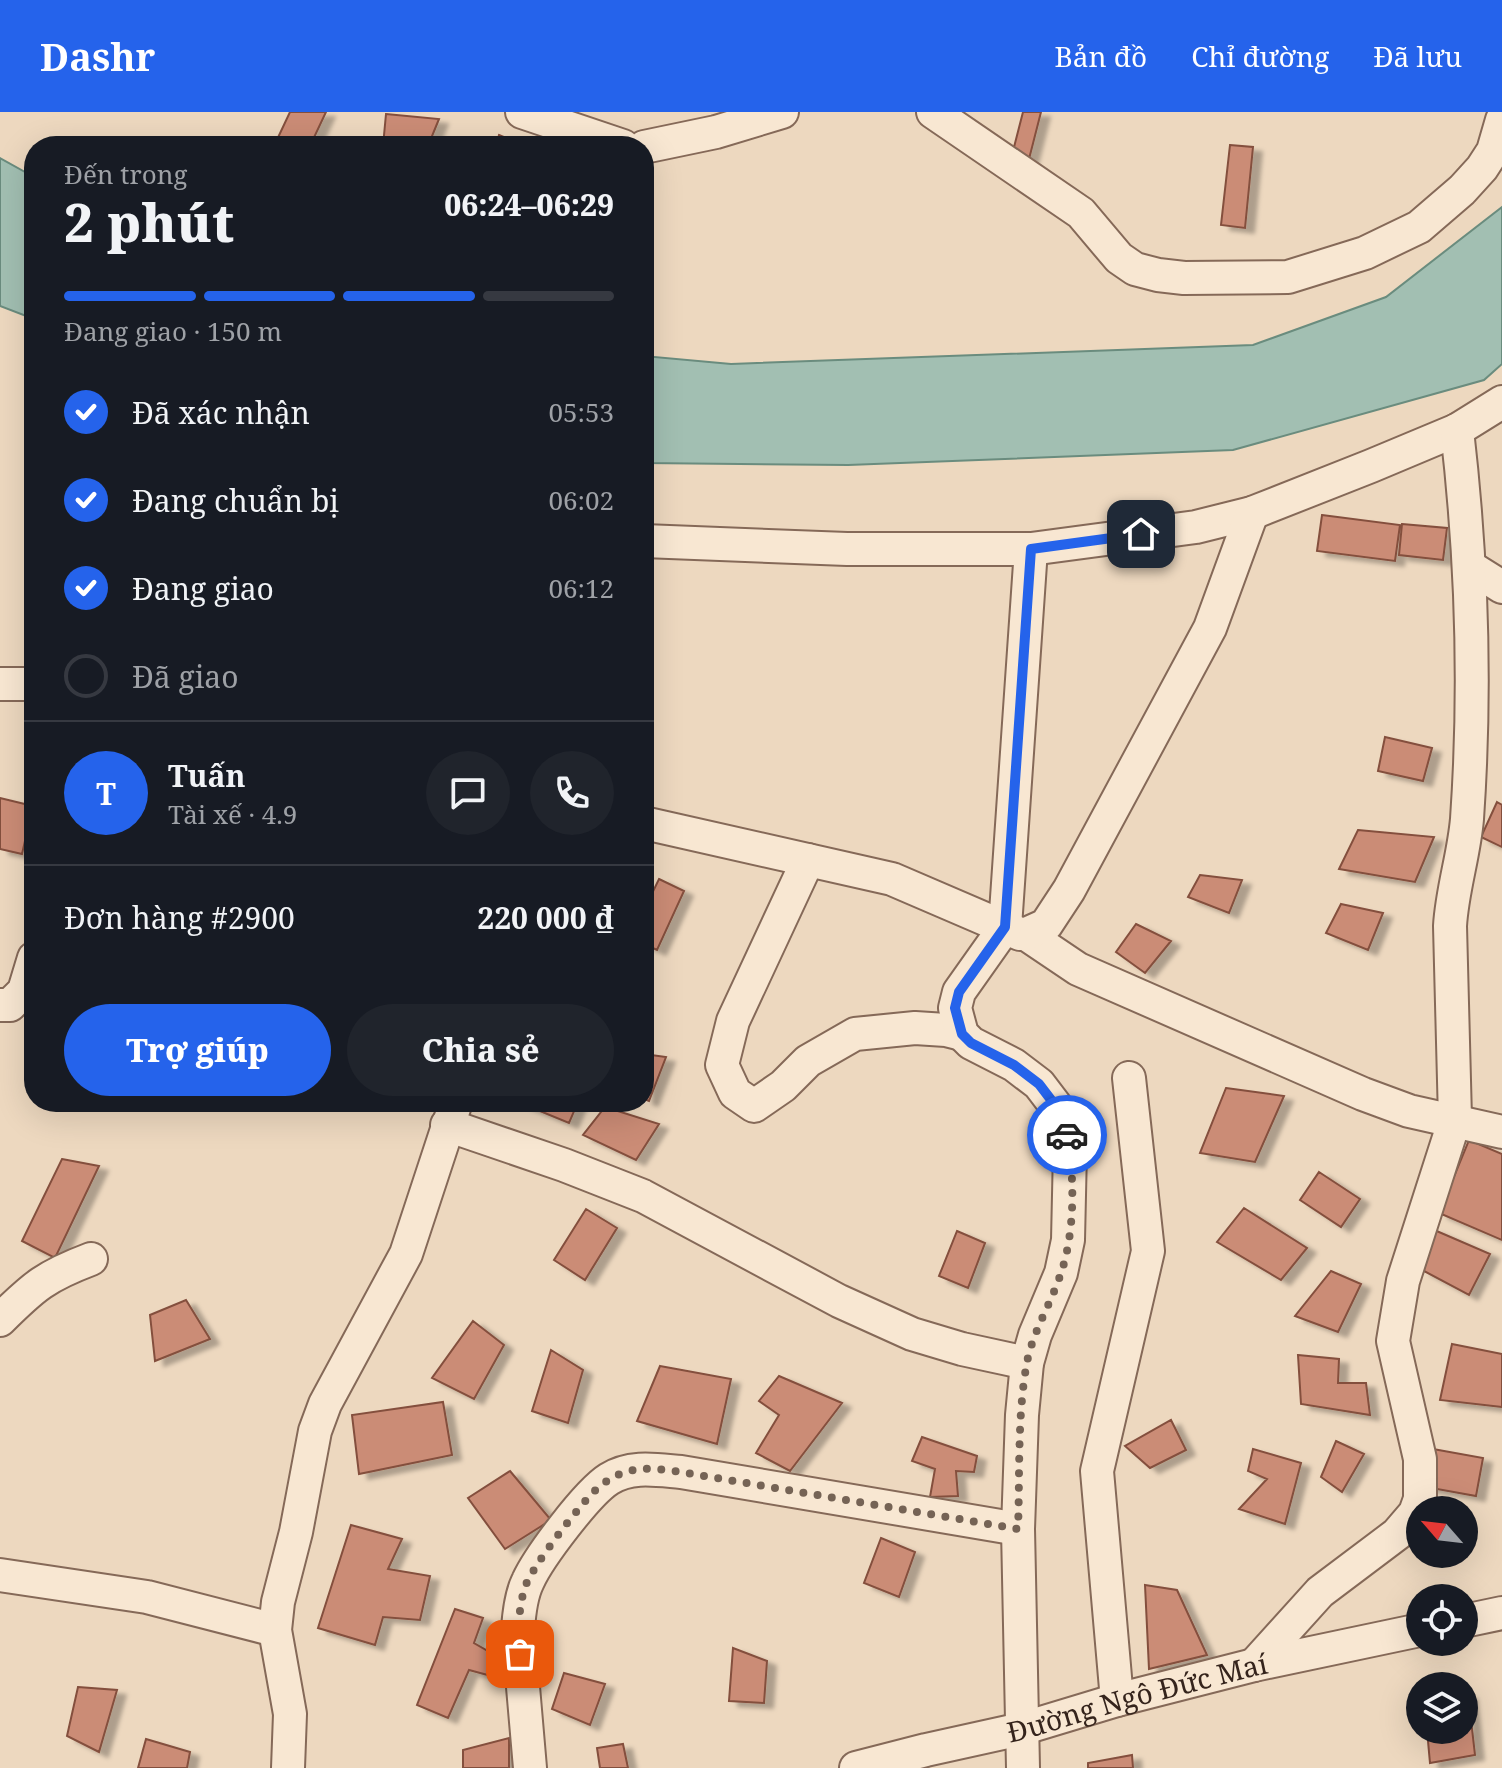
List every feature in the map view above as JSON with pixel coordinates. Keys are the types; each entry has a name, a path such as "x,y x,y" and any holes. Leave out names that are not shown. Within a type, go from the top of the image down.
{"street":[{"path":"522,112 593,136"},
{"path":"654,145 705,135 782,112"},
{"path":"933,112 1081,213 1119,258 1135,269 1184,278 1288,277 1365,253 1419,227 1482,168 1493,151 1501,112"},
{"path":"654,541 847,549 1031,549 1196,527 1252,513 1457,430 1502,402"},
{"path":"1254,1665 1320,1592 1397,1534 1415,1513 1420,1499 1420,1459 1393,1341 1403,1281 1455,1119 1450,926 1452,897 1467,820 1470,567 1457,430"},
{"path":"1023,1768 1018,1529 1022,1415 1027,1363 1035,1335 1061,1273 1068,1240 1071,1176 1066,1131 1055,1105 1039,1084 1014,1065 971,1043 962,1034 955,1008 959,992 1015,930 1046,925 1069,890 1195,657 1221,602 1252,513"},
{"path":"1015,930 1031,549"},
{"path":"1470,567 1502,587"},
{"path":"654,825 892,879 1015,930 1078,969 1363,1094 1409,1111 1502,1132"},
{"path":"808,860 733,1021 722,1065 735,1093 754,1106 783,1086 808,1061 855,1034 915,1028 962,1034"},
{"path":"0,1005 10,1005 24,991"},
{"path":"1117,1700 1097,1471 1148,1251 1129,1078"},
{"path":"288,1768 290,1714 275,1630 278,1602 296,1532 315,1431 325,1404 406,1254 451,1113 564,1165 643,1196 839,1301 912,1334 1027,1363"},
{"path":"0,1320 38,1283 91,1259"},
{"path":"530,1768 518,1629 526,1583 596,1490 610,1478 642,1468 681,1472 1018,1529"},
{"path":"0,1575 147,1597 275,1630"},
{"path":"1478,1618 1502,1613"},
{"name":"Đường Ngô Đức Maí","path":"856,1768 1021,1729 1117,1700 1254,1665 1406,1633"}],"shaded area":[{"path":"0,158 24,171 24,315 0,306"},
{"path":"1502,207 1502,364 1484,380 1233,450 848,465 654,463 654,357 731,364 1253,345 1386,297"}],"building":[{"path":"290,112 326,112 315,136 279,136"},
{"path":"1023,112 1041,112 1029,159 1012,155"},
{"path":"386,114 439,119 432,136 384,136"},
{"path":"1230,145 1253,147 1245,228 1221,225"},
{"path":"1322,515 1400,525 1395,561 1317,551"},
{"path":"1402,524 1447,528 1443,560 1399,555"},
{"path":"1385,737 1432,748 1423,781 1378,771"},
{"path":"0,798 24,804 22,854 0,849"},
{"path":"1497,802 1502,805 1502,847 1481,837"},
{"path":"1358,830 1434,837 1415,882 1339,869"},
{"path":"1200,875 1242,880 1229,913 1188,897"},
{"path":"659,879 684,891 657,950 654,949 654,889"},
{"path":"1341,904 1383,913 1368,950 1326,933"},
{"path":"1136,924 1171,941 1145,973 1116,952"},
{"path":"654,1055 666,1057 654,1088"},
{"path":"1226,1088 1284,1096 1255,1162 1200,1153"},
{"path":"542,1112 574,1112 569,1123"},
{"path":"601,1112 621,1112 659,1124 636,1160 583,1135"},
{"path":"1469,1140 1502,1154 1502,1240 1439,1213"},
{"path":"62,1159 99,1166 55,1258 22,1241"},
{"path":"1319,1172 1360,1199 1341,1227 1300,1200"},
{"path":"1244,1208 1307,1248 1281,1280 1217,1242"},
{"path":"586,1209 617,1228 585,1280 554,1260"},
{"path":"1432,1229 1490,1254 1469,1295 1422,1270"},
{"path":"957,1231 985,1243 968,1288 939,1276"},
{"path":"1331,1271 1361,1284 1338,1332 1295,1316"},
{"path":"186,1300 210,1339 155,1361 150,1315"},
{"path":"473,1321 504,1345 474,1399 432,1378"},
{"path":"1452,1344 1502,1354 1502,1407 1440,1400"},
{"path":"551,1350 583,1370 568,1423 532,1411"},
{"path":"1298,1355 1339,1359 1338,1383 1366,1383 1370,1415 1301,1404"},
{"path":"660,1366 731,1379 717,1444 637,1421"},
{"path":"779,1376 842,1403 790,1471 756,1453 779,1415 759,1401"},
{"path":"443,1402 452,1455 359,1474 352,1415"},
{"path":"1171,1420 1186,1450 1150,1468 1125,1446"},
{"path":"922,1437 977,1456 974,1472 956,1471 958,1496 930,1497 935,1469 912,1461"},
{"path":"1336,1441 1364,1454 1342,1492 1321,1477"},
{"path":"1253,1449 1301,1463 1285,1524 1239,1509 1267,1479 1248,1471"},
{"path":"1433,1449 1483,1458 1476,1496 1426,1487"},
{"path":"510,1471 551,1520 505,1549 468,1498"},
{"path":"351,1525 402,1539 388,1569 430,1576 420,1620 383,1617 375,1645 318,1628"},
{"path":"881,1538 915,1552 899,1597 864,1583"},
{"path":"1145,1585 1177,1590 1207,1655 1149,1669"},
{"path":"455,1609 483,1618 474,1643 507,1662 506,1680 469,1670 448,1718 417,1705"},
{"path":"733,1648 767,1661 764,1703 729,1701"},
{"path":"564,1673 605,1684 590,1725 552,1709"},
{"path":"78,1687 117,1690 99,1752 67,1736"},
{"path":"509,1738 509,1768 463,1768 463,1750"},
{"path":"146,1739 190,1752 187,1768 138,1768"},
{"path":"623,1744 628,1768 600,1768 597,1748"},
{"path":"1428,1744 1474,1744 1475,1755 1430,1763"},
{"path":"1132,1755 1133,1768 1088,1768 1088,1763"}],"way so far":[{"path":"520,1654 519,1614 526,1583 596,1490 610,1478 628,1471 642,1468 681,1472 1018,1529 1027,1363 1035,1335 1061,1273 1068,1240 1071,1176 1067,1135"}],"route":[{"path":"1067,1135 1055,1105 1039,1084 1014,1065 971,1043 962,1034 955,1008 959,992 1005,927 1031,549 1141,534"}]}
